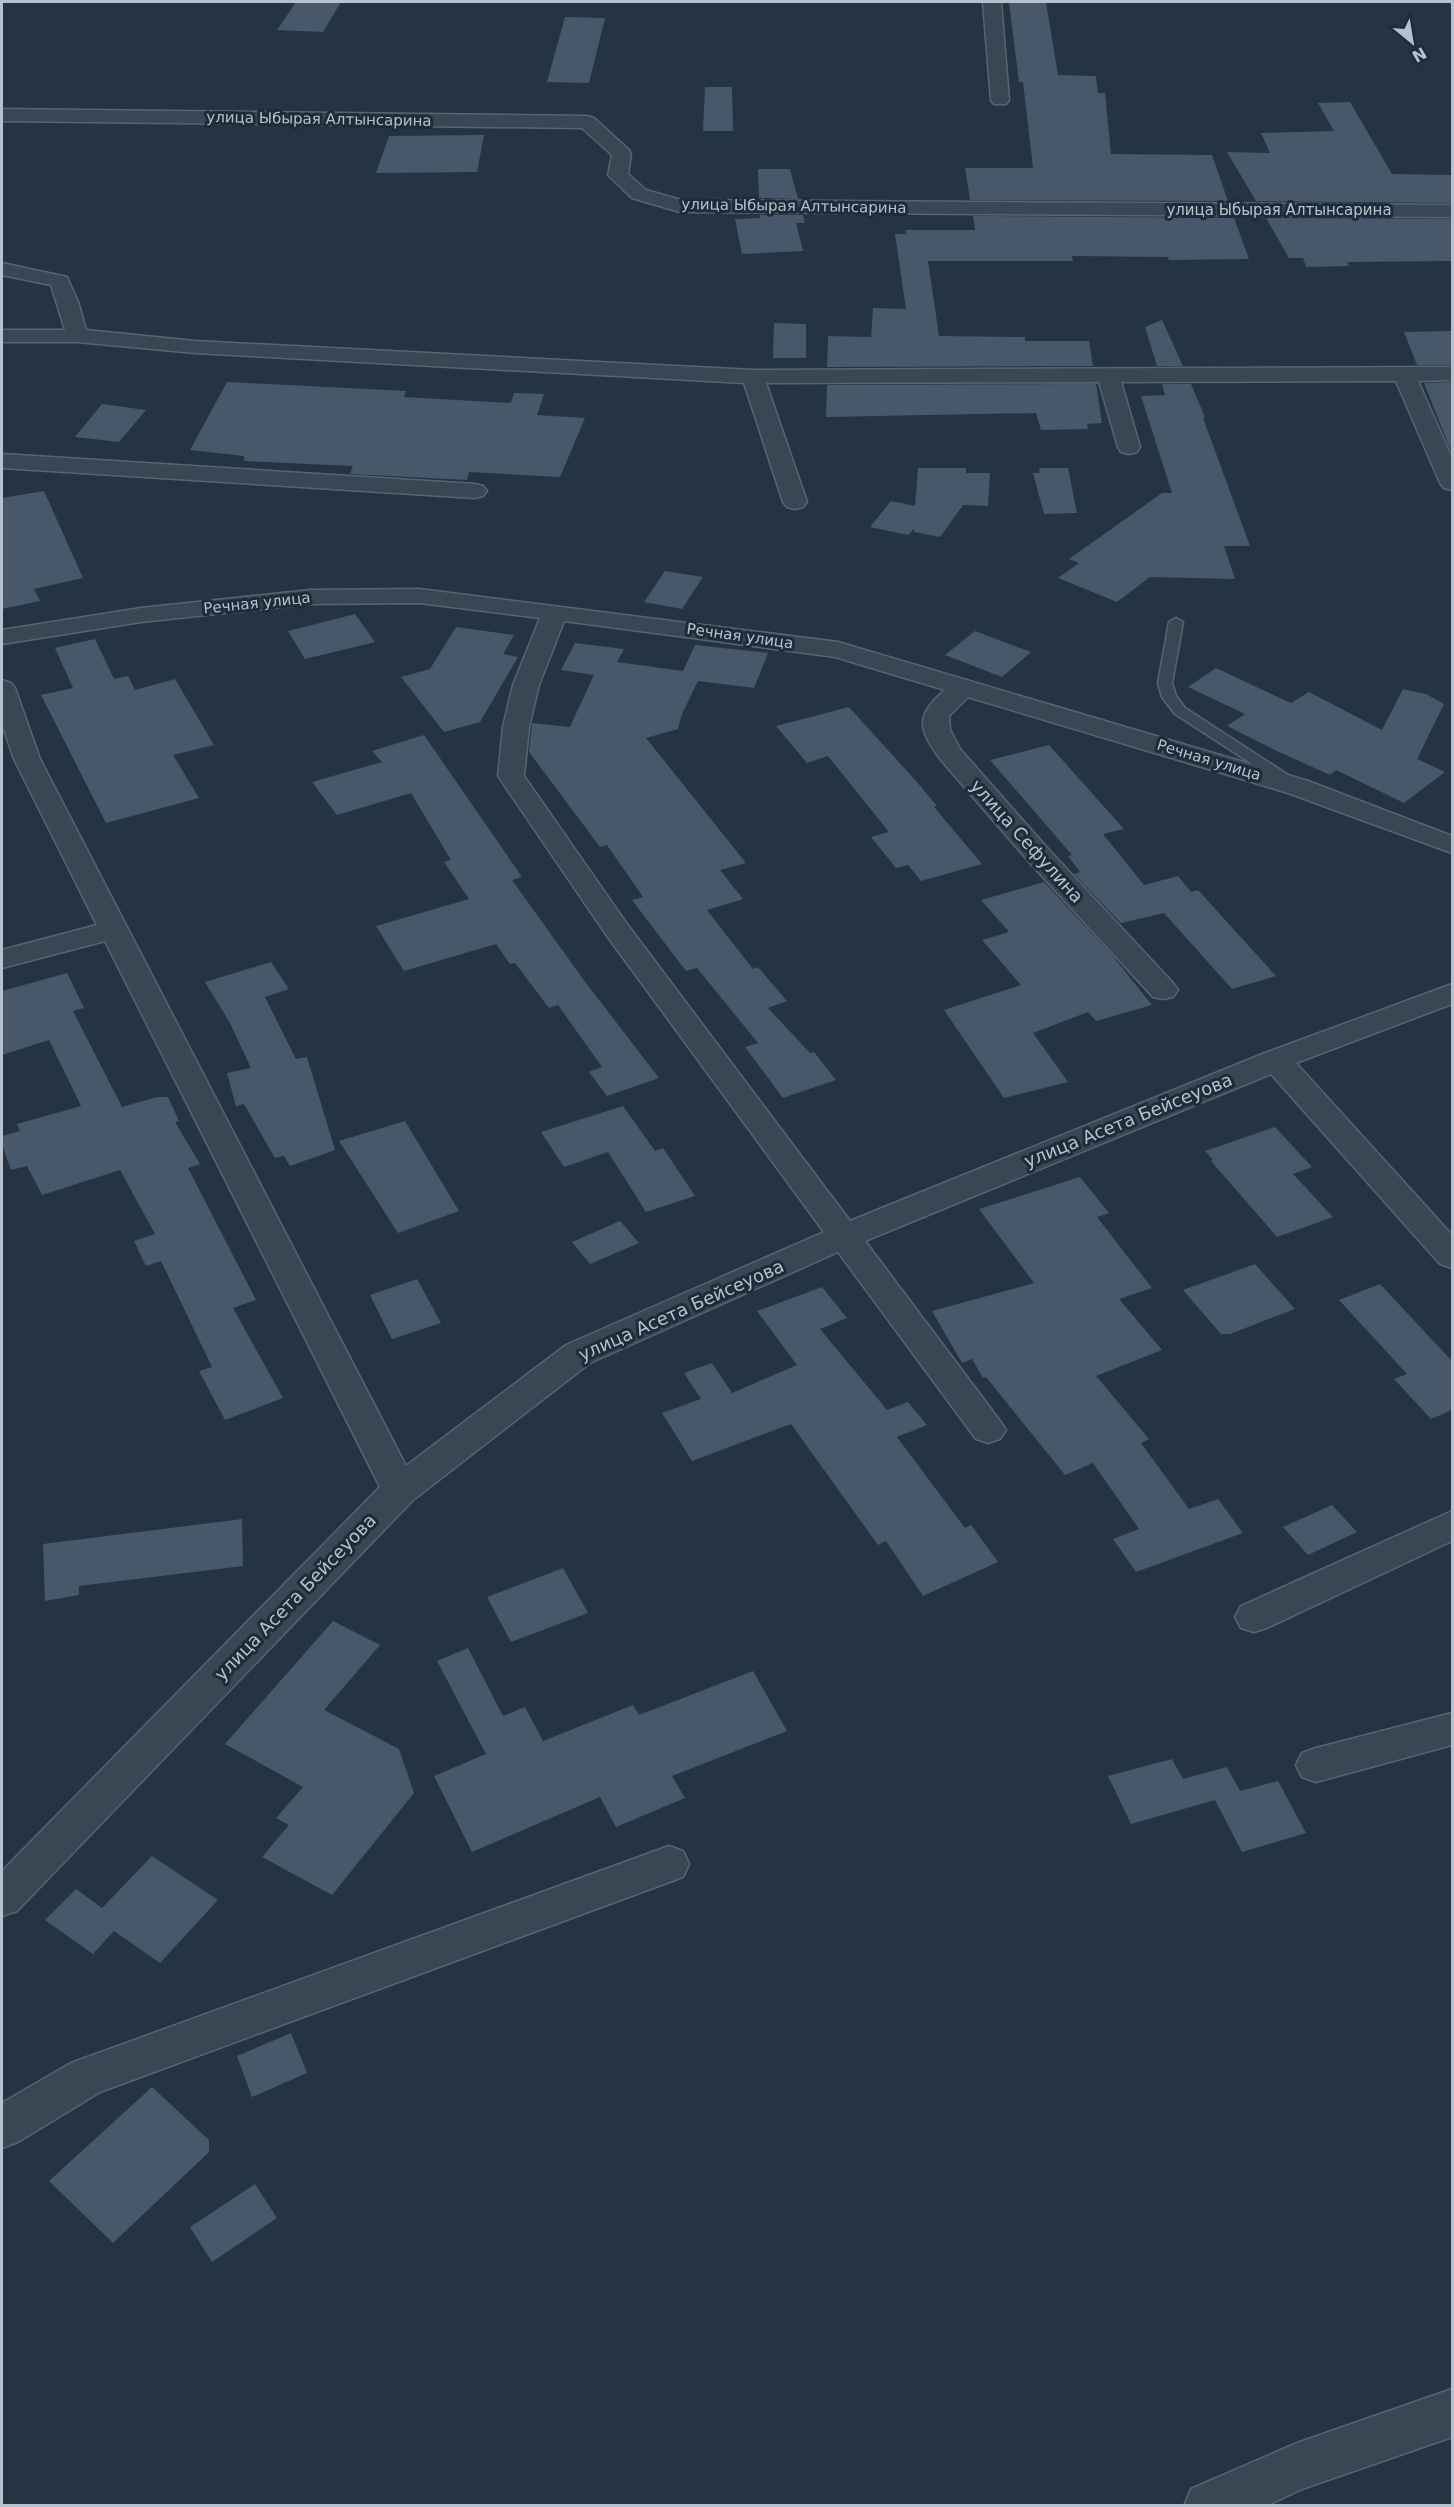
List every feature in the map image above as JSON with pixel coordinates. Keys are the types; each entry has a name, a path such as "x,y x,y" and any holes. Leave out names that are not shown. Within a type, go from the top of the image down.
{"street":[{"path":"992,2 1000,100"},
{"name":"улица Ыбырая Алтынсарина","path":"2,115 587,122 622,154 618,174 639,194 680,206 1452,211"},
{"path":"2,269 60,281 68,302 76,336"},
{"path":"2,336 76,336 195,348 753,377 1452,374"},
{"path":"1404,374 1452,483"},
{"path":"1108,375 1129,447"},
{"path":"753,377 795,502"},
{"path":"2,460 475,491"},
{"name":"Речная улица","path":"2,637 141,615 310,597 419,597 555,612 838,650 1298,787 1452,845"},
{"path":"555,612 526,685 516,727 511,776 617,930 988,1430"},
{"name":"улица Сефулина","path":"964,687 934,717 933,725 949,753 1040,857 1162,990"},
{"path":"2,688 27,759 400,1490"},
{"path":"2,959 114,930"},
{"name":"улица Асета Бейсеуова","path":"2,1898 400,1490 578,1354 845,1236 1276,1060 1452,993"},
{"path":"1276,1060 1452,1256"},
{"path":"1254,1617 1452,1525"},
{"path":"1316,1765 1452,1729"},
{"path":"2,2127 86,2077 669,1864"},
{"path":"1208,2505 1297,2467 1452,2413"}],"lane":[{"path":"1176,622 1165,683 1169,697 1180,711 1298,787"}],"building":[{"path":"296,2 341,2 323,32 277,30"},
{"path":"1009,2 1046,2 1058,75 1096,76 1098,93 1105,93 1111,154 1212,155 1228,201 970,200 965,168 1033,168 1023,82 1019,82"},
{"path":"565,17 605,18 589,83 547,82"},
{"path":"705,87 732,87 733,131 703,131"},
{"path":"1350,102 1392,174 1452,175 1452,203 1256,201 1227,152 1270,153 1261,133 1334,131 1318,103"},
{"path":"484,135 477,172 376,173 389,136"},
{"path":"758,169 790,169 798,199 759,198"},
{"path":"760,215 803,215 805,223 796,223 803,251 742,254 735,219 760,218"},
{"path":"973,216 1234,218 1249,259 1169,260 1168,257 1072,256 1073,261 928,261 939,336 1025,337 1025,341 1089,341 1093,366 827,367 828,336 871,337 873,308 906,309 895,234 906,234 906,230 975,230"},
{"path":"1266,218 1452,219 1452,261 1347,262 1349,266 1306,267 1303,258 1289,258"},
{"path":"1162,320 1183,366 1157,366 1145,327"},
{"path":"774,323 806,324 806,358 773,358"},
{"path":"1452,331 1452,365 1417,365 1404,332"},
{"path":"227,382 406,391 404,397 511,403 514,393 544,394 537,415 585,418 560,477 469,472 467,480 350,474 353,466 244,461 244,456 190,450"},
{"path":"1452,382 1452,451 1451,451 1424,383"},
{"path":"1096,384 1102,423 1087,424 1088,429 1041,430 1036,413 826,417 827,385"},
{"path":"1162,384 1191,384 1205,417 1203,418 1250,546 1224,546 1235,579 1150,577 1117,602 1058,578 1079,563 1069,559 1162,493 1172,493 1141,396 1165,395"},
{"path":"102,404 146,410 119,442 75,437"},
{"path":"918,468 966,468 966,473 990,473 988,506 963,505 940,537 914,532 914,529 908,535 870,527 891,501 915,506"},
{"path":"1039,468 1068,468 1077,513 1044,514 1033,473 1040,473"},
{"path":"44,491 83,578 34,589 40,601 2,609 2,498"},
{"path":"665,571 703,577 682,609 644,602"},
{"path":"355,614 375,642 305,659 288,631"},
{"path":"456,627 514,635 503,654 518,657 480,722 444,732 401,677 430,669"},
{"path":"975,631 1031,652 1002,677 945,655"},
{"path":"95,639 114,679 128,676 135,690 175,679 214,745 173,755 199,798 106,823 41,695 73,688 55,648"},
{"path":"575,643 624,649 617,662 683,671 695,645 768,653 754,688 698,681 682,714 678,729 646,738 746,863 720,870 743,899 707,910 753,969 758,967 787,1001 768,1008 810,1053 814,1052 836,1080 783,1098 745,1047 758,1043 697,968 686,971 632,900 643,897 607,845 600,847 529,752 532,723 570,727 594,675 561,670"},
{"path":"1216,668 1291,703 1309,692 1382,730 1403,689 1426,694 1444,704 1417,759 1445,772 1404,803 1336,770 1330,775 1277,751 1227,726 1245,714 1188,687"},
{"path":"849,707 916,781 937,806 934,807 982,864 921,881 908,865 896,868 871,837 889,832 828,756 807,763 776,726"},
{"path":"424,735 522,877 512,880 583,979 659,1078 607,1096 589,1072 602,1067 558,1005 549,1008 515,963 510,964 496,944 404,971 376,926 469,899 444,862 451,860 411,793 337,815 312,782 382,762 372,751"},
{"path":"1049,745 1124,829 1103,834 1144,885 1178,876 1191,892 1198,890 1276,976 1232,989 1164,913 1121,923 1074,874 1080,872 1068,856 1072,855 990,760"},
{"path":"1044,882 1111,954 1152,1005 1096,1021 1088,1012 1033,1033 1068,1082 1004,1098 944,1010 1021,985 982,940 1009,932 981,900"},
{"path":"271,962 289,989 265,997 296,1059 307,1057 335,1150 290,1166 284,1156 275,1158 244,1104 236,1106 227,1073 251,1068 230,1023 205,982"},
{"path":"67,973 84,1008 73,1011 122,1107 157,1097 168,1097 179,1121 175,1122 200,1164 188,1168 256,1300 233,1308 283,1398 225,1420 199,1371 212,1367 161,1261 146,1266 134,1241 155,1234 120,1170 42,1195 27,1166 11,1170 2,1144 2,1136 20,1131 17,1124 81,1106 49,1040 2,1055 2,991"},
{"path":"623,1106 655,1151 663,1148 695,1196 646,1212 608,1152 564,1167 541,1132"},
{"path":"405,1121 459,1211 398,1233 339,1141"},
{"path":"1275,1127 1312,1167 1293,1174 1333,1217 1277,1237 1211,1161 1213,1160 1205,1151"},
{"path":"1080,1177 1109,1213 1097,1217 1152,1288 1119,1299 1162,1350 1096,1376 1149,1439 1141,1443 1189,1509 1218,1499 1243,1533 1136,1572 1113,1539 1139,1529 1093,1463 1065,1475 986,1377 983,1378 972,1359 962,1363 932,1311 1034,1283 979,1209"},
{"path":"620,1221 639,1243 590,1264 572,1242"},
{"path":"1255,1264 1295,1309 1230,1334 1221,1334 1183,1290"},
{"path":"417,1279 441,1323 392,1339 370,1295"},
{"path":"1380,1284 1452,1361 1452,1410 1431,1419 1394,1379 1407,1374 1339,1300"},
{"path":"822,1287 847,1318 820,1329 887,1410 908,1402 927,1425 897,1437 965,1528 971,1525 998,1562 923,1596 886,1541 878,1545 791,1424 692,1461 662,1413 701,1399 684,1373 712,1363 732,1393 797,1365 757,1311"},
{"path":"1332,1505 1357,1532 1308,1555 1283,1527"},
{"path":"242,1519 243,1566 79,1586 79,1595 45,1601 43,1544"},
{"path":"563,1568 588,1613 511,1642 487,1597"},
{"path":"333,1621 380,1645 324,1710 399,1749 414,1793 332,1895 262,1857 289,1825 276,1818 303,1787 225,1744"},
{"path":"468,1648 503,1716 525,1707 543,1741 633,1705 639,1715 753,1671 787,1731 672,1776 685,1798 616,1827 600,1797 472,1852 434,1776 486,1754 437,1661"},
{"path":"1172,1759 1183,1779 1227,1767 1240,1791 1278,1781 1306,1833 1242,1852 1215,1800 1131,1824 1108,1776"},
{"path":"152,1856 218,1900 160,1963 114,1931 93,1954 45,1920 76,1889 102,1908"},
{"path":"291,2033 307,2073 252,2097 237,2056"},
{"path":"152,2087 209,2140 209,2152 113,2243 49,2181"},
{"path":"255,2184 277,2218 212,2262 190,2227"}]}
